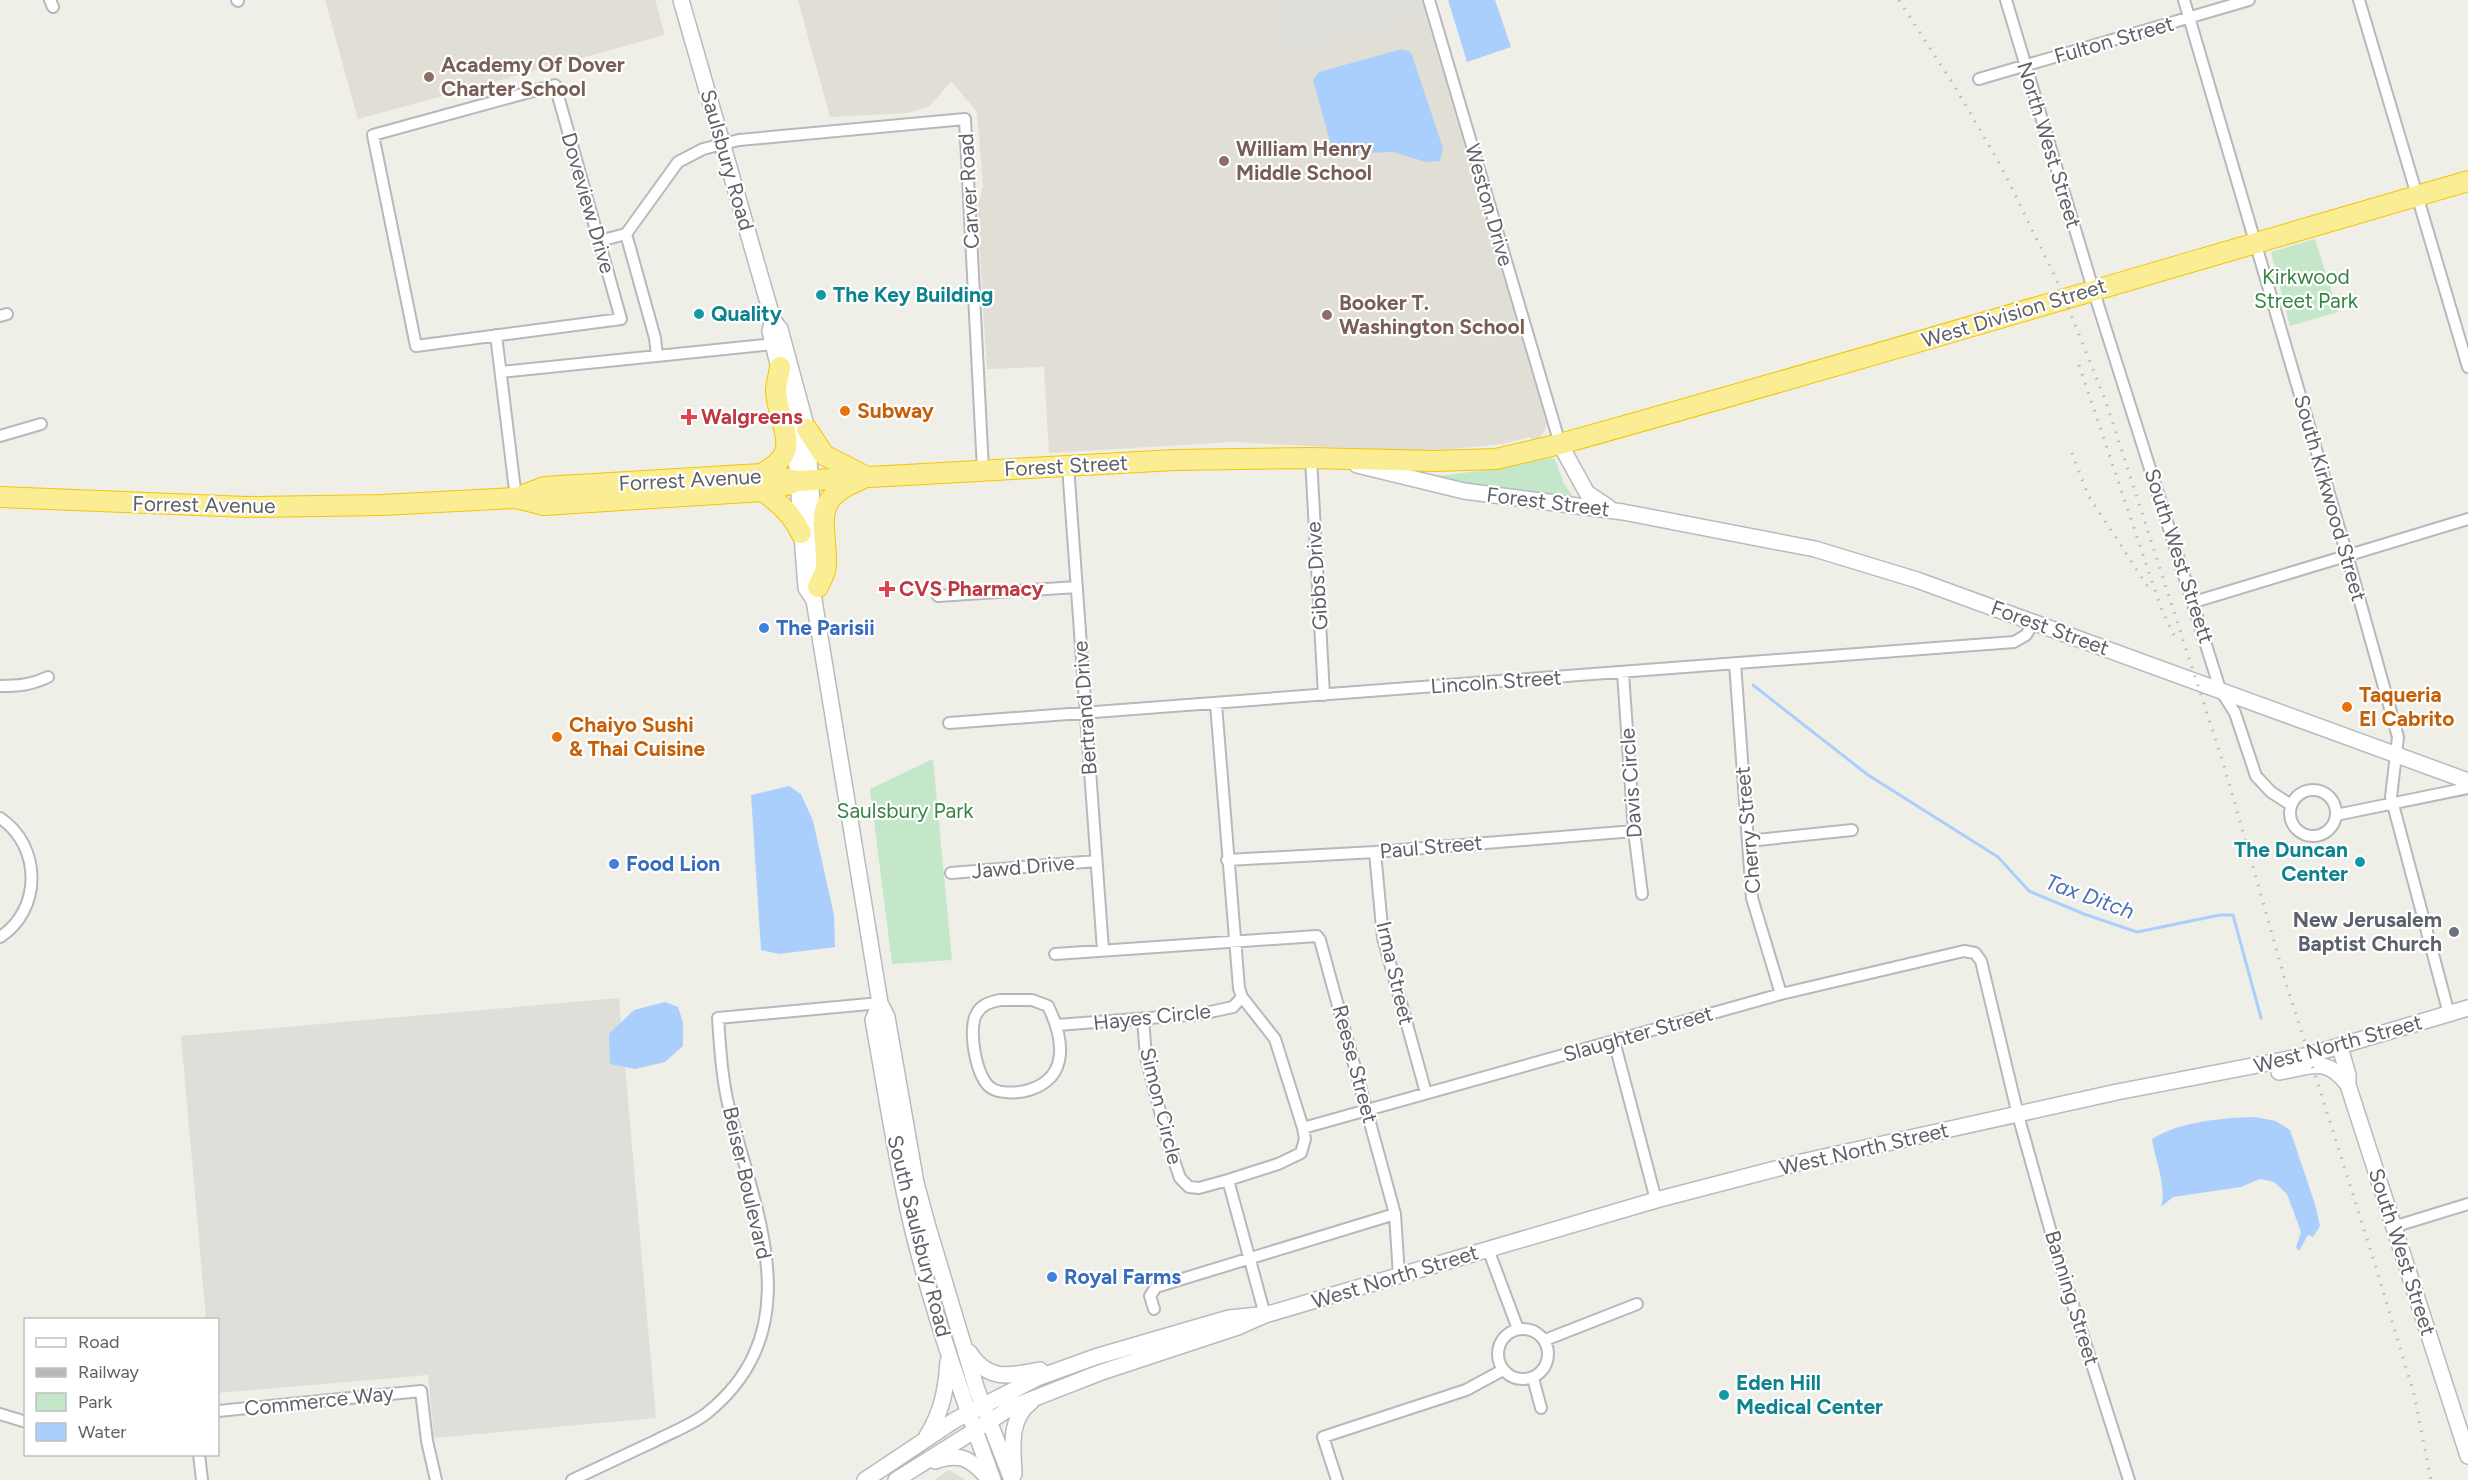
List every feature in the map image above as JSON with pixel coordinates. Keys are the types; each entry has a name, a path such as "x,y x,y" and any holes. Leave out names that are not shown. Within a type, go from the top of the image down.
{"highway":[{"name":"West Division Street","path":"1560,444 2006,318 2093,289 2468,181"},
{"path":"780,367 776,391 787,446 778,464 762,482 794,518 801,533"},
{"path":"807,429 824,455 867,477"},
{"name":"Forest Street","path":"805,481 1175,460 1311,458 1435,461 1496,459 1560,444"},
{"path":"816,594 826,568 822,520 824,511 830,500 840,491 867,477"},
{"name":"Forrest Avenue","path":"0,497 247,507 382,505 516,498 544,487 805,481"}],"main road":[{"name":"Saulsbury Road","path":"681,0 773,320 780,329 807,429 805,481"},
{"name":"Saulsbury Road","path":"773,320 770,331 795,430 805,481"},
{"name":"Forest Street","path":"1560,444 1587,494 1603,506 1623,512"},
{"name":"Forest Street","path":"1334,459 1464,491 1623,512 1815,549 1917,579 2468,781"},
{"name":"South Saulsbury Road","path":"805,481 801,533 806,588 816,594"},
{"name":"South Saulsbury Road","path":"805,481 816,594 880,1004 887,1017 916,1183 982,1406 1013,1480"},
{"name":"South Saulsbury Road","path":"880,1004 873,1020 903,1190 923,1269 991,1480"},
{"name":"West North Street","path":"896,1480 988,1421 1042,1395 1099,1373 1239,1327 1265,1315 1656,1200 1806,1161 2117,1092 2207,1076 2340,1047 2468,1008"},
{"name":"South West Street","path":"2340,1047 2348,1075 2348,1085 2468,1456"},
{"path":"2207,1076 2258,1074 2323,1065 2337,1071 2348,1085"},
{"name":"West North Street","path":"865,1480 926,1438 968,1413 1037,1378 1078,1362 1229,1318 1265,1315"},
{"path":"963,1342 982,1366 1004,1376 1078,1362"},
{"path":"926,1438 935,1422 944,1397 949,1352"},
{"path":"1013,1480 1015,1425 1023,1410 1042,1395"},
{"path":"912,1470 945,1457 960,1457 974,1464 991,1480"}],"street":[{"name":"Weston Drive","path":"1429,0 1560,444"},
{"name":"North West Street","path":"2006,0 2093,289"},
{"name":"South Kirkwood Street","path":"2184,0 2398,737 2391,797 2449,1014"},
{"name":"Fulton Street","path":"1979,79 2249,0"},
{"path":"2359,0 2419,195 2468,367"},
{"name":"Doveview Drive","path":"555,85 621,319 496,335 416,346 373,135 555,85"},
{"name":"Carver Road","path":"722,144 740,140 965,119 983,470"},
{"path":"599,242 626,234 678,162 694,152 722,144"},
{"path":"626,234 657,356"},
{"name":"South West Streett","path":"2093,289 2220,689 2235,712 2256,776 2271,792 2291,805"},
{"path":"496,335 516,498"},
{"path":"501,372 773,344"},
{"path":"0,436 41,424"},
{"name":"Gibbs Drive","path":"1311,458 1324,695"},
{"name":"Bertrand Drive","path":"1068,466 1103,950"},
{"path":"2194,602 2468,519"},
{"path":"938,596 1077,586"},
{"name":"Lincoln Street","path":"949,723 2014,642 2026,635 2034,622"},
{"name":"Cherry Street","path":"1735,663 1752,898 1781,994"},
{"name":"Davis Circle","path":"1623,673 1634,831 1642,894"},
{"path":"0,686 34,684 48,677"},
{"path":"1216,704 1239,988 1242,998 1275,1039 1304,1128"},
{"path":"2336,815 2468,788"},
{"path":"2314,790 2330,798 2336,815 2330,829 2323,834 2312,836 2301,833 2294,827 2290,817 2291,805 2299,794 2314,790"},
{"path":"0,818 18,835 26,848 32,879 31,893 19,922 0,937"},
{"path":"1748,841 1852,830"},
{"name":"Paul Street","path":"1227,860 1375,852 1634,831"},
{"name":"Irma Street","path":"1375,852 1383,938 1426,1093"},
{"name":"Jawd Drive","path":"951,873 1096,861"},
{"name":"Reese Street","path":"1055,954 1317,936 1368,1110 1395,1214 1399,1276"},
{"name":"Slaughter Street","path":"1304,1128 1781,994 1964,951 1975,953"},
{"name":"Banning Street","path":"1975,953 1981,961 2018,1115 2062,1272 2128,1480"},
{"name":"Hayes Circle","path":"1057,1025 1201,1014 1233,1007 1242,998"},
{"path":"1000,1000 1032,1000 1048,1006 1057,1025 1059,1055 1054,1076 1037,1088 1021,1093 993,1089 984,1082 978,1068 973,1023 977,1012 987,1003 1000,1000"},
{"name":"Beiser Boulevard","path":"572,1480 705,1415 739,1380 751,1362 760,1341 767,1316 768,1268 762,1234 728,1105 718,1018 880,1004"},
{"name":"Simon Circle","path":"1143,1019 1146,1057 1168,1146 1180,1178 1189,1187 1199,1188 1278,1164 1300,1152 1305,1139 1304,1128"},
{"path":"1614,1041 1656,1200"},
{"path":"1228,1180 1265,1315"},
{"path":"2393,1227 2468,1204"},
{"path":"1154,1309 1150,1296 1156,1287 1395,1214"},
{"path":"1488,1249 1518,1329"},
{"path":"1545,1340 1637,1304"},
{"path":"1518,1329 1536,1332 1545,1340 1549,1352 1547,1364 1539,1374 1533,1378 1517,1379 1503,1370 1498,1358 1499,1346 1507,1335 1518,1329"},
{"path":"1337,1480 1323,1437 1466,1390 1503,1370"},
{"path":"1533,1378 1541,1408"},
{"name":"Commerce Way","path":"219,1411 421,1391 427,1441 436,1480"},
{"path":"0,1414 24,1421"},
{"path":"199,1456 202,1480"}],"shaded area":[{"name":"Academy Of Dover Charter School","path":"325,0 655,0 665,35 358,119"},
{"path":"798,0 1270,0 1286,58 1427,19 1547,425 1544,432 1539,438 1530,437 1502,444 1443,450 1407,451 1233,442 1049,453 1044,367 987,369 977,210 983,186 977,112 951,81 929,107 907,113 830,117"},
{"path":"1270,0 1422,0 1427,19 1286,58"},
{"path":"619,998 656,1418 434,1438 428,1375 219,1393 219,1318 206,1318 181,1036"},
{"path":"949,1470 966,1480 934,1480"}],"green space":[{"name":"Kirkwood Street Park","path":"2315,239 2338,312 2290,326 2271,252"},
{"path":"1548,458 1555,459 1564,484 1577,502 1439,480 1438,476 1486,470"},
{"name":"Saulsbury Park","path":"933,759 952,960 892,964 870,789"}],"water":[{"path":"1448,0 1495,0 1511,47 1467,62"},
{"path":"1402,49 1411,52 1443,148 1440,161 1426,162 1393,152 1338,154 1331,145 1313,80 1319,72"},
{"path":"789,786 801,794 813,821 834,915 835,947 779,954 761,950 751,795"},
{"path":"665,1002 678,1007 683,1022 683,1046 665,1062 635,1069 610,1064 609,1034 634,1010"},
{"path":"2255,1117 2276,1121 2290,1130 2315,1204 2320,1226 2313,1237 2308,1235 2299,1251 2296,1247 2301,1232 2287,1194 2274,1182 2260,1179 2241,1187 2173,1197 2161,1207 2162,1182 2152,1139 2189,1124"}],"waterway":[{"name":"Tax Ditch","path":"1753,685 1868,775 1998,857 2029,891 2084,914 2137,932 2220,915 2233,915 2261,1018"}],"railway":[{"path":"1899,0 1955,87 2001,166 2060,287 2106,402 2225,769 2286,983 2374,1261 2414,1394 2431,1480"},
{"path":"2079,365 2161,608 2174,635"},
{"path":"2072,453 2088,495 2148,587"}],"place":[{"name":"Academy Of Dover Charter School","path":"429,77"},
{"name":"William Henry Middle School","path":"1224,161"},
{"name":"The Key Building","path":"821,295"},
{"name":"Quality","path":"699,314"},
{"name":"Booker T. Washington School","path":"1327,315"},
{"name":"Subway","path":"845,411"},
{"name":"Walgreens","path":"689,417"},
{"name":"CVS Pharmacy","path":"887,589"},
{"name":"The Parisii","path":"764,628"},
{"name":"Taqueria El Cabrito","path":"2347,707"},
{"name":"Chaiyo Sushi & Thai Cuisine","path":"557,737"},
{"name":"The Duncan Center","path":"2360,862"},
{"name":"Food Lion","path":"614,864"},
{"name":"New Jerusalem Baptist Church","path":"2454,932"},
{"name":"Royal Farms","path":"1052,1277"},
{"name":"Eden Hill Medical Center","path":"1724,1395"}]}
